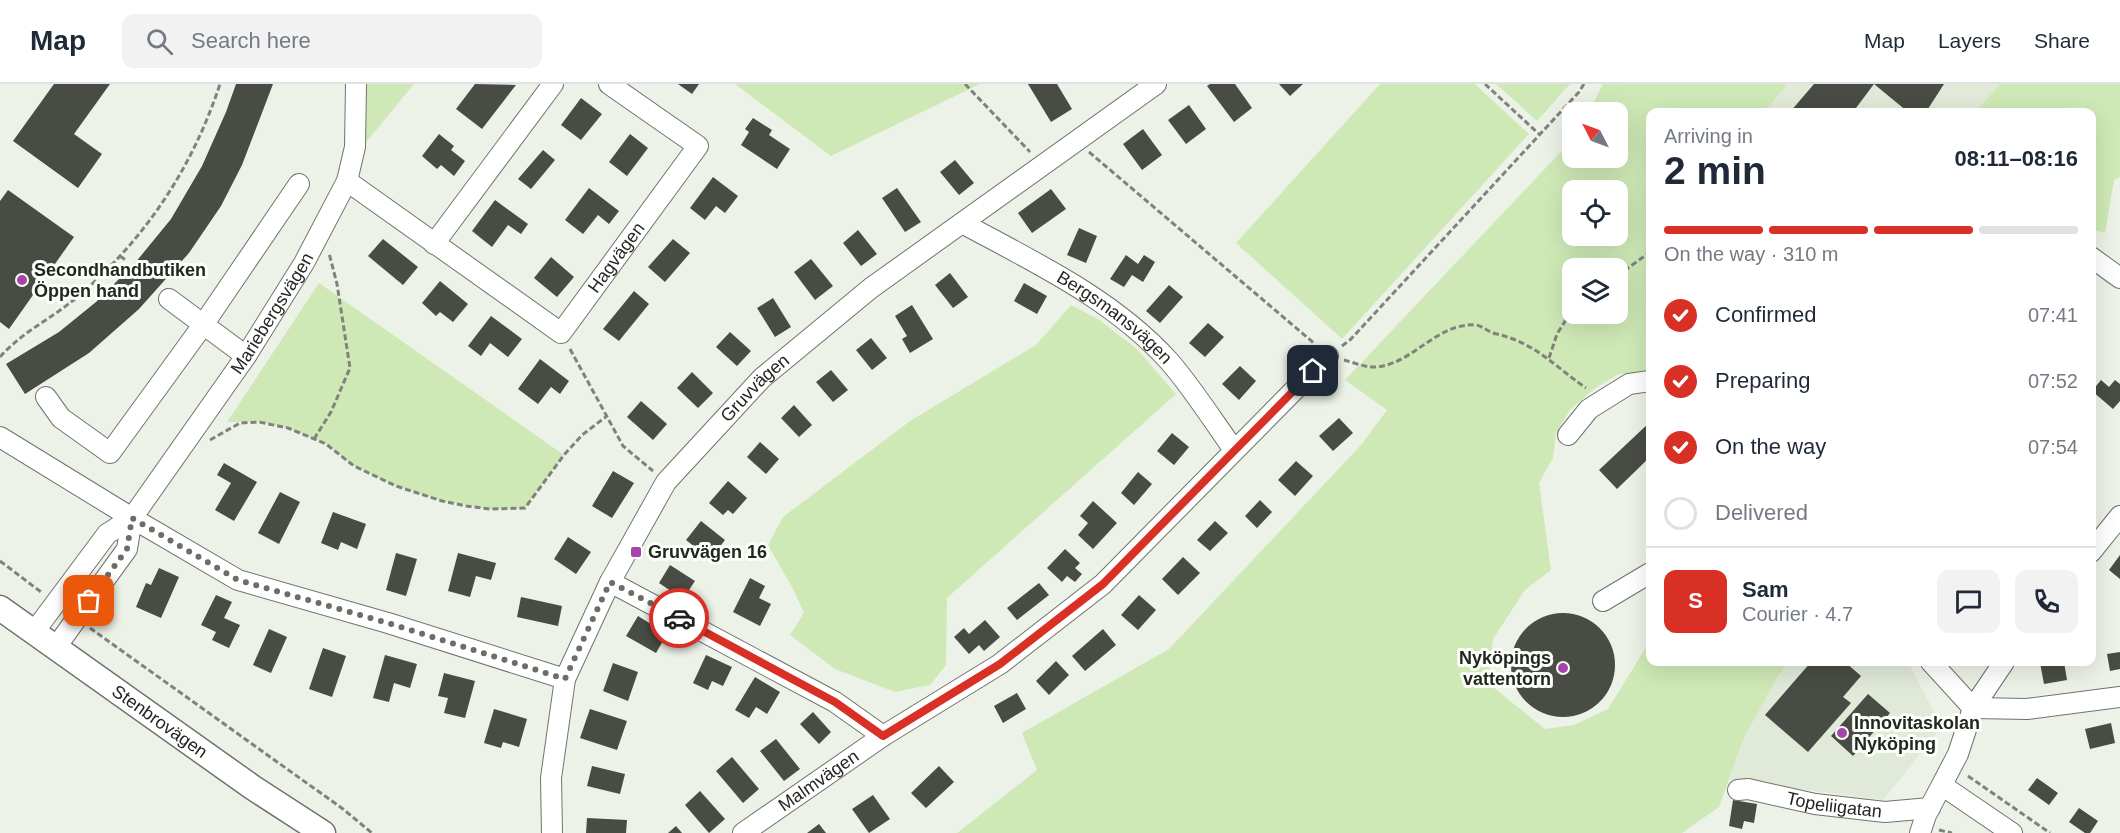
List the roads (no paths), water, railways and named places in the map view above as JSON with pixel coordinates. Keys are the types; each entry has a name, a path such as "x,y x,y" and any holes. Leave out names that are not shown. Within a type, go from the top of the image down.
{"street":[{"name":"Mariebergsvägen","path":"34,632 106,534 132,518 246,356 304,263 347,181 356,147 356,84"},
{"path":"347,181 434,244 553,84"},
{"name":"Hagvägen","path":"434,244 561,333 698,146 609,84"},
{"name":"Gruvvägen","path":"552,833 551,778 565,679 610,582 666,482 762,378 871,288 1156,84"},
{"path":"46,397 61,417 110,453 203,325 298,184"},
{"name":"Bergsmansvägen","path":"962,223 1046,269 1117,313 1169,361 1234,450"},
{"path":"2096,261 2120,278"},
{"path":"169,299 246,356"},
{"name":"Malmvägen","path":"743,833 883,736 1000,664 1103,584 1328,356"},
{"path":"1568,435 1589,409 1629,384 1646,382"},
{"path":"0,437 238,580 388,623 565,679"},
{"path":"2096,546 2120,516"},
{"name":"Mariebergsvägen","path":"56,647 127,549 132,518"},
{"path":"1604,601 1646,575"},
{"path":"610,582 835,702 883,736"},
{"name":"Stenbrovägen","path":"0,608 252,787 322,833"},
{"path":"1935,666 1973,708 2027,709 2120,697"},
{"path":"1920,833 1930,808 1958,754 1973,708 2001,666"},
{"path":"1943,786 2012,833"},
{"name":"Topeliigatan","path":"1738,790 1748,789 1815,804 1885,812 1930,808"}],"place":[{"name":"Secondhandbutiken Öppen hand","path":"22,280"},
{"name":"Gruvvägen 16","path":"636,552"},
{"name":"Nyköpings vattentorn","path":"1563,668"},
{"name":"Innovitaskolan Nyköping","path":"1842,733"}]}
